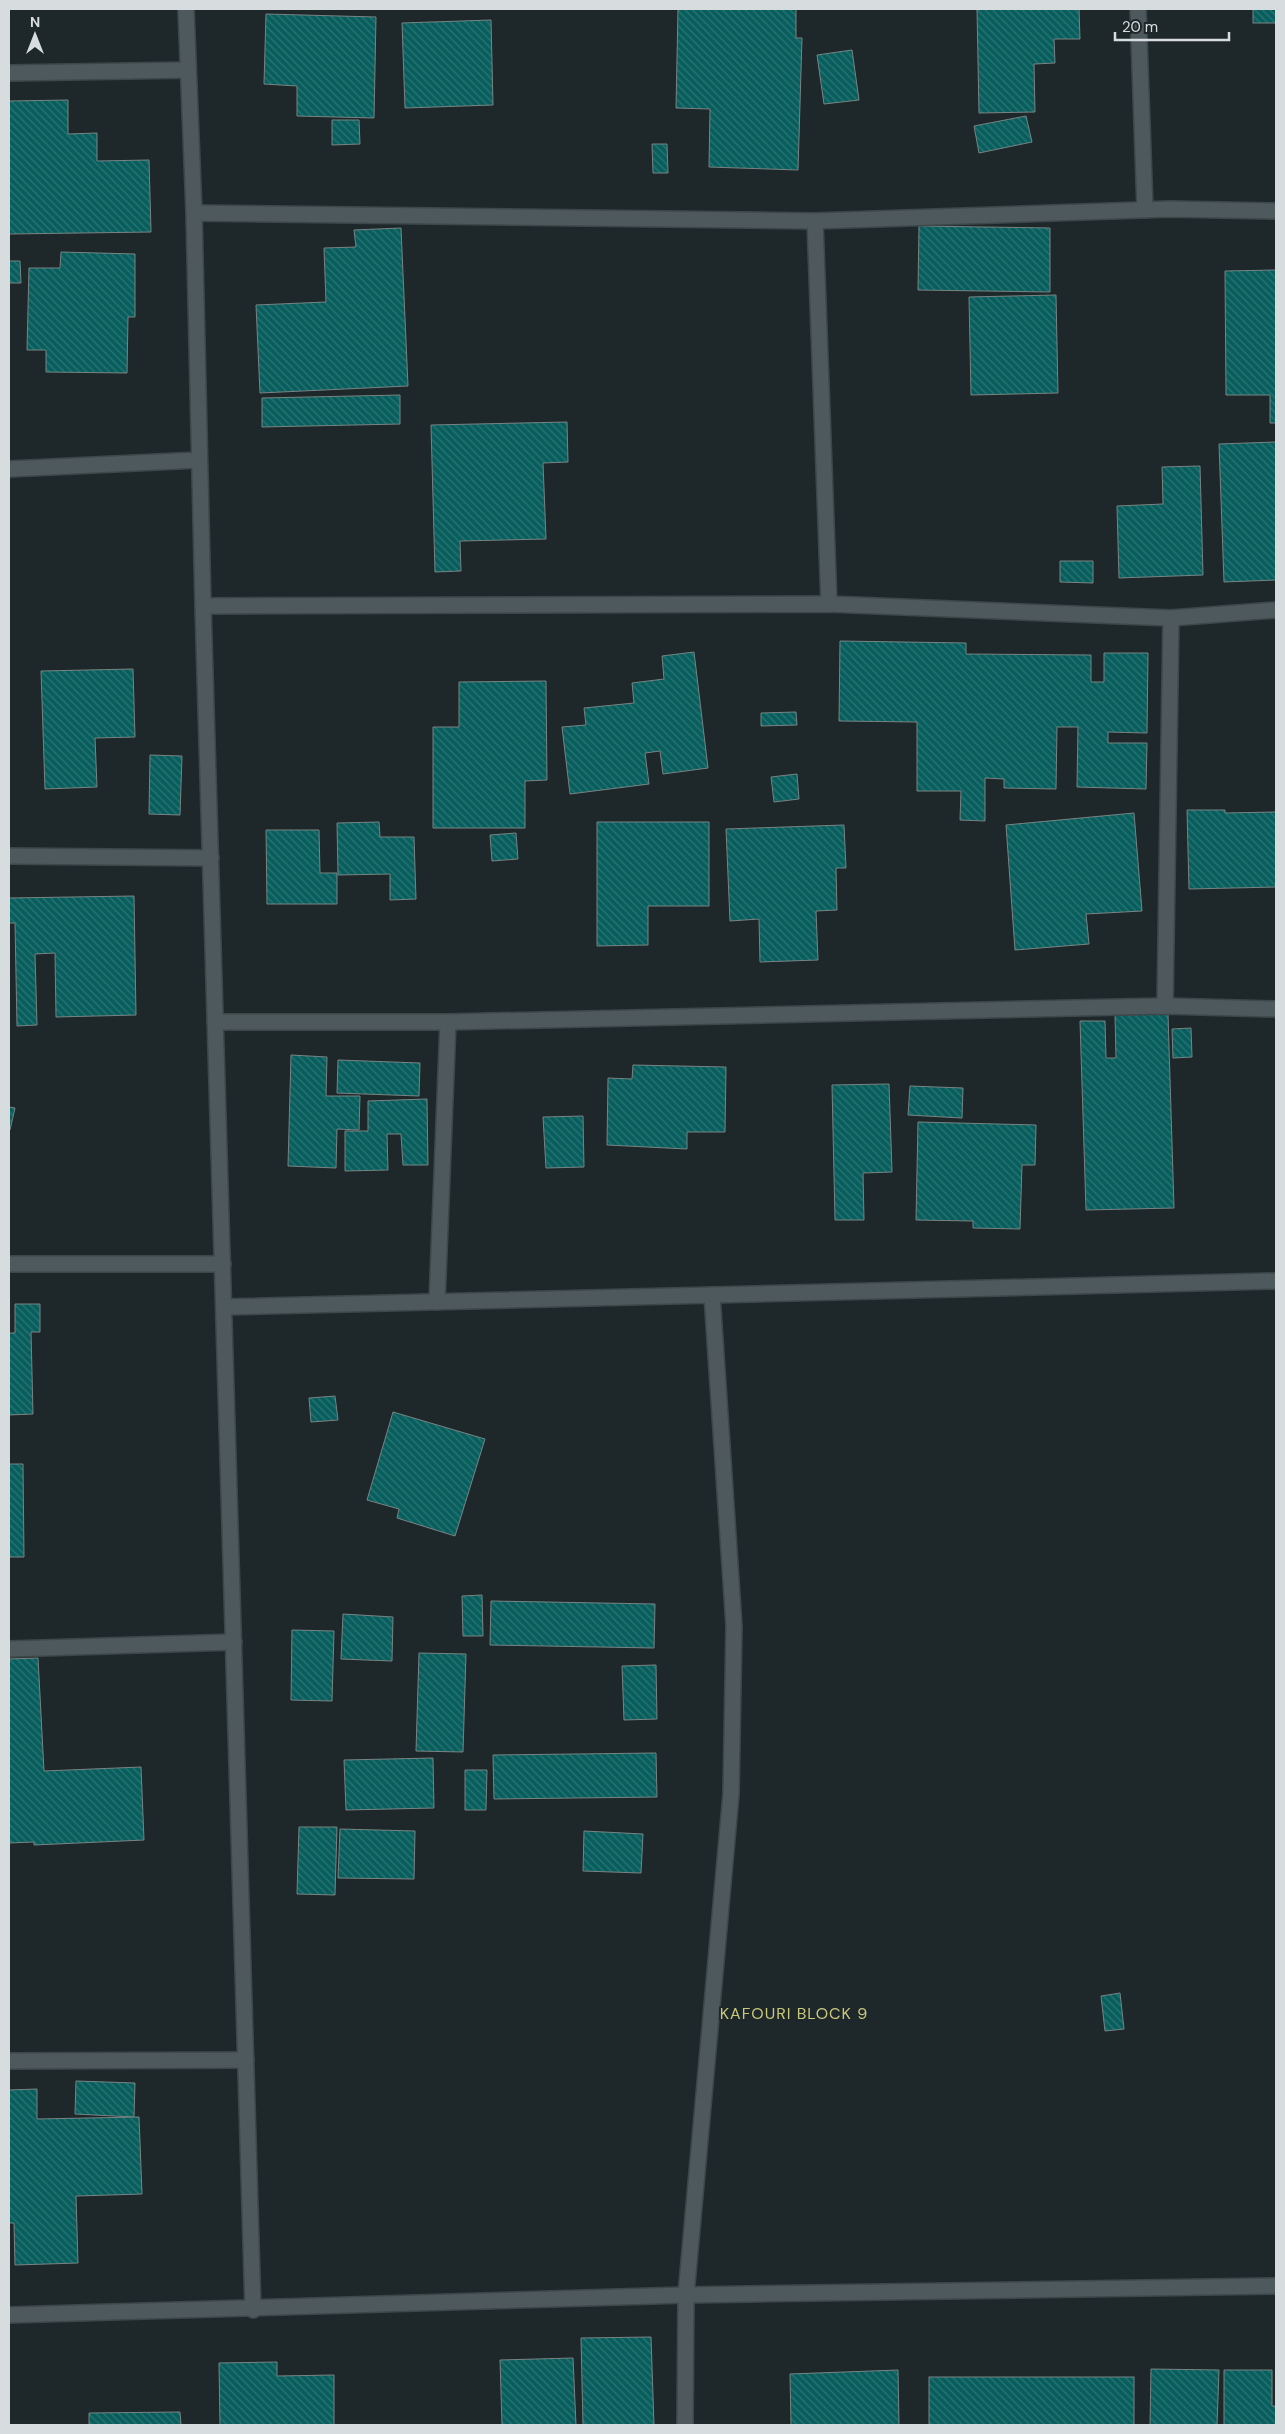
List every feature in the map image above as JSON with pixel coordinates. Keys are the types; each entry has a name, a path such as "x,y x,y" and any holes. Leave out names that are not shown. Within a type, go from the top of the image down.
{"street":[{"path":"186,9 194,213 203,606 253,2310"},
{"path":"1138,9 1145,210"},
{"path":"9,73 188,70"},
{"path":"194,213 815,221 1145,210 1276,210"},
{"path":"815,221 829,604"},
{"path":"9,470 200,460"},
{"path":"203,606 829,604 1171,618 1276,610"},
{"path":"1165,1006 1171,618"},
{"path":"9,856 211,858"},
{"path":"215,1022 448,1022 1165,1006 1276,1010"},
{"path":"437,1302 448,1022"},
{"path":"9,1264 223,1264"},
{"path":"224,1307 1276,1282"},
{"path":"686,2425 686,2295 731,1794 734,1626 712,1295"},
{"path":"9,1649 234,1642"},
{"path":"9,2060 246,2060"},
{"path":"9,2315 253,2310 686,2295 1276,2286"}],"building":[{"path":"678,9 796,9 796,38 802,38 798,170 709,167 710,109 676,108"},
{"path":"977,9 1079,9 1080,39 1054,39 1055,63 1034,64 1035,112 979,113"},
{"path":"1253,9 1276,9 1276,23 1253,23"},
{"path":"266,14 376,17 374,118 297,116 297,86 264,84"},
{"path":"491,20 493,105 405,108 402,23"},
{"path":"852,50 859,100 824,104 817,55"},
{"path":"68,100 68,134 97,133 97,161 149,160 151,232 9,234 9,101"},
{"path":"1026,116 1032,142 979,153 974,126"},
{"path":"332,120 359,120 360,144 332,145"},
{"path":"652,144 667,144 668,173 653,173"},
{"path":"919,226 1050,228 1050,292 918,290"},
{"path":"401,228 408,386 260,393 256,305 326,302 324,248 356,247 354,230"},
{"path":"61,252 135,254 135,317 128,317 127,373 46,372 46,350 27,350 29,268 60,268"},
{"path":"9,261 20,261 21,283 9,283"},
{"path":"1276,270 1276,423 1270,423 1270,395 1226,395 1225,271"},
{"path":"1056,295 1058,393 971,395 969,297"},
{"path":"400,395 400,424 262,427 262,398"},
{"path":"567,422 568,462 543,463 546,539 460,541 461,571 435,572 431,425"},
{"path":"1276,442 1276,580 1224,582 1219,444"},
{"path":"1200,466 1203,575 1119,578 1117,506 1163,504 1162,467"},
{"path":"1060,561 1093,561 1093,583 1060,582"},
{"path":"840,641 966,643 966,654 1091,655 1091,682 1104,682 1104,653 1148,653 1147,733 1108,732 1108,743 1147,743 1146,789 1077,787 1078,727 1057,727 1056,789 1004,788 1004,779 985,778 985,821 960,820 961,791 917,791 917,722 839,721"},
{"path":"694,652 708,768 663,774 660,751 645,753 649,784 570,794 562,727 586,725 584,708 634,703 632,683 664,679 662,656"},
{"path":"133,669 135,737 95,738 97,787 45,789 41,671"},
{"path":"546,681 547,780 525,781 525,828 433,828 433,727 459,727 459,682"},
{"path":"796,712 797,725 761,726 761,713"},
{"path":"150,755 182,756 180,815 149,814"},
{"path":"797,774 799,799 774,802 771,777"},
{"path":"1187,810 1225,810 1225,813 1276,812 1276,887 1189,889"},
{"path":"1134,813 1142,911 1086,914 1089,944 1015,950 1006,825"},
{"path":"379,822 380,837 414,837 416,899 390,900 390,874 338,875 337,823"},
{"path":"597,822 709,822 709,906 648,906 648,945 597,946"},
{"path":"844,825 846,868 836,868 837,910 816,911 818,960 760,962 759,919 730,921 726,829"},
{"path":"266,830 319,830 320,873 337,873 337,904 267,904"},
{"path":"516,833 518,859 492,861 490,835"},
{"path":"134,896 136,1015 56,1017 55,953 35,954 37,1025 17,1026 15,923 9,923 9,898"},
{"path":"1168,1014 1174,1208 1086,1210 1080,1021 1105,1021 1106,1058 1116,1058 1115,1015"},
{"path":"1191,1028 1192,1057 1173,1058 1172,1029"},
{"path":"291,1055 327,1057 326,1096 360,1096 359,1130 337,1129 336,1168 288,1166"},
{"path":"338,1060 420,1063 419,1096 337,1093"},
{"path":"633,1065 726,1067 725,1132 687,1132 687,1149 607,1145 608,1078 632,1079"},
{"path":"889,1084 892,1172 863,1173 864,1220 835,1220 832,1085"},
{"path":"910,1086 963,1088 962,1118 908,1115"},
{"path":"427,1099 428,1165 403,1165 401,1134 387,1134 388,1170 345,1171 345,1131 368,1131 368,1101"},
{"path":"9,1107 15,1108 10,1130 9,1130"},
{"path":"583,1116 584,1167 546,1168 543,1117"},
{"path":"918,1122 1036,1125 1035,1165 1022,1165 1020,1229 973,1228 973,1221 916,1220"},
{"path":"15,1304 40,1304 40,1332 31,1332 33,1414 9,1415 9,1333 15,1333"},
{"path":"335,1396 338,1420 311,1422 309,1398"},
{"path":"393,1412 485,1439 455,1536 397,1518 399,1509 367,1500"},
{"path":"9,1464 23,1464 24,1557 9,1557"},
{"path":"482,1595 483,1636 463,1636 462,1596"},
{"path":"491,1601 655,1604 654,1648 490,1645"},
{"path":"343,1614 393,1617 392,1661 341,1659"},
{"path":"292,1630 334,1631 332,1701 291,1700"},
{"path":"419,1653 466,1654 463,1752 416,1751"},
{"path":"38,1658 44,1771 141,1767 144,1840 34,1845 34,1842 9,1843 9,1659"},
{"path":"656,1665 657,1719 624,1720 622,1666"},
{"path":"656,1753 657,1797 494,1799 493,1755"},
{"path":"433,1758 434,1808 346,1810 344,1760"},
{"path":"465,1770 487,1770 486,1810 465,1810"},
{"path":"299,1827 337,1827 335,1895 297,1894"},
{"path":"340,1829 415,1831 414,1879 338,1878"},
{"path":"584,1831 643,1834 641,1873 583,1871"},
{"path":"1120,1993 1124,2029 1105,2031 1101,1996"},
{"path":"76,2081 135,2083 134,2117 75,2114"},
{"path":"37,2089 37,2119 139,2117 142,2194 76,2196 78,2263 15,2265 14,2223 9,2223 9,2090"},
{"path":"651,2337 654,2425 583,2425 581,2338"},
{"path":"573,2358 576,2425 502,2425 500,2360"},
{"path":"277,2362 277,2376 334,2375 334,2425 220,2425 219,2363"},
{"path":"1151,2369 1219,2370 1217,2425 1150,2425"},
{"path":"898,2370 899,2425 791,2425 790,2374"},
{"path":"1224,2370 1272,2370 1272,2406 1276,2406 1276,2425 1224,2425"},
{"path":"929,2377 1134,2377 1134,2425 929,2425"},
{"path":"180,2412 181,2425 89,2425 89,2413"}],"district":[{"name":"KAFOURI BLOCK 9","path":"794,2013"}]}
